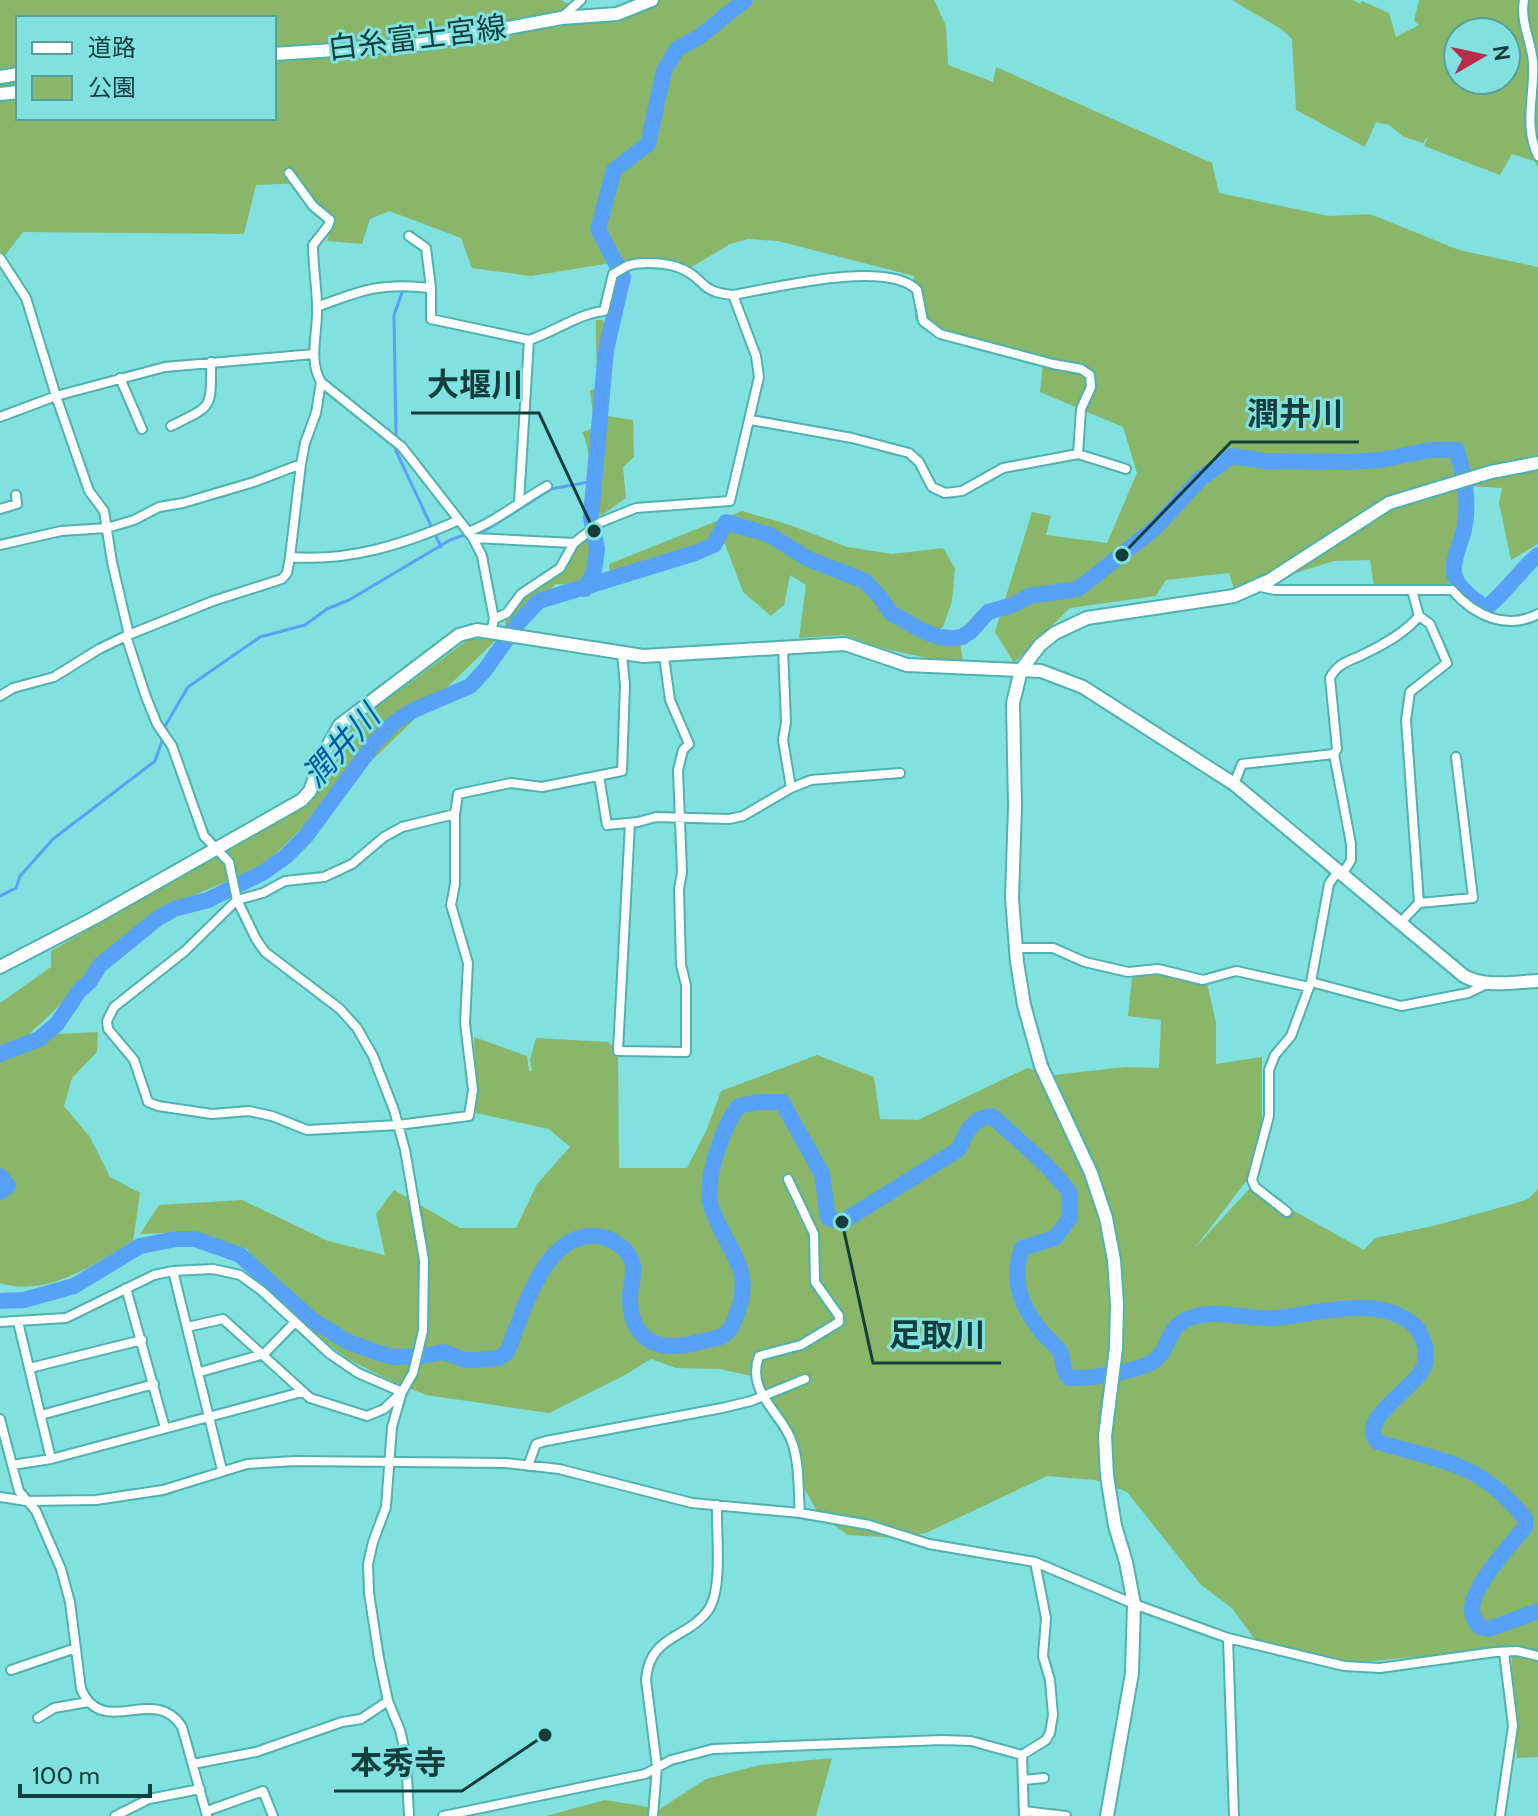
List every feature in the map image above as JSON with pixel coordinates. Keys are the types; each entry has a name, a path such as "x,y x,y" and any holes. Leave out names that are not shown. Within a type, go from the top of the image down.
{"street":[{"path":"561,18 581,0"},
{"name":"白糸富士宮線","path":"276,54 423,44 561,18 617,14 652,0"},
{"path":"1524,0 1522,15 1533,67 1529,111 1531,135 1538,156"},
{"path":"289,173 313,206 330,220 313,245 317,307 315,369 321,382 402,447 470,535 482,556 495,628"},
{"path":"409,236 426,248 431,319 529,340 578,318 604,311 613,274 627,267 652,264 683,269 703,287 733,295 861,274 903,280 917,290 923,321 940,334 1081,369 1090,375 1091,387 1081,409 1078,454"},
{"path":"0,258 26,298 89,491 104,511 128,636 157,724 172,746 204,836 229,862 237,898 265,952 340,1009 357,1028 373,1056 398,1125 414,1194 424,1260 421,1344 392,1427 386,1507 368,1564 372,1623 388,1701 406,1756 409,1816"},
{"path":"317,307 357,292 395,284 431,288"},
{"path":"495,628 521,594 560,568 573,550 574,543 601,522 636,508 730,501 759,377 756,356 733,295"},
{"path":"519,502 529,340"},
{"path":"0,417 56,396 165,367 314,354"},
{"path":"171,426 206,409 211,400 211,362"},
{"path":"120,378 142,429"},
{"path":"0,696 13,688 54,677 99,649 128,636 213,601 282,579 287,573 290,557 305,443 316,413 321,382"},
{"path":"751,420 852,438 909,453 919,462 932,487 945,493 962,491 1003,468 1078,454 1126,469"},
{"path":"1107,1816 1132,1673 1134,1604 1115,1526 1107,1476 1105,1436 1116,1348 1114,1260 1106,1218 1091,1173 1041,1066 1024,1005 1012,898 1015,806 1013,703 1021,670 1040,645 1055,633 1087,618 1220,600 1270,580 1389,503 1491,472 1538,463"},
{"path":"0,545 61,531 107,528 134,520 159,507 254,482 301,464"},
{"path":"470,535 547,486"},
{"path":"0,509 17,504 16,495"},
{"path":"290,557 321,560 394,546 459,520"},
{"path":"470,535 574,543"},
{"path":"1255,586 1275,590 1452,590 1462,601 1494,620 1510,622 1538,614"},
{"path":"1412,590 1419,616 1430,624 1447,663 1410,692 1406,720 1419,903"},
{"path":"1287,1212 1255,1187 1252,1180 1269,1116 1269,1070 1275,1055 1291,1036 1310,985 1329,884 1351,860 1351,844 1334,754 1337,749 1330,678 1335,668 1368,653 1419,616"},
{"path":"0,967 94,918 302,800 310,791 324,753 340,725 361,706 459,635 495,628 529,639 622,654 664,656 845,644 907,665 1041,671 1083,687 1234,784 1475,983 1538,981"},
{"path":"783,648 786,722 783,740 791,788"},
{"path":"455,814 402,827 384,837 352,864 324,877 285,881 263,893 237,898 185,951 114,1007 107,1021 112,1036 134,1060 148,1102 212,1114 249,1111 272,1116 307,1130 398,1125 469,1116 473,1090 465,1023 468,963 451,905 455,884 458,794 511,783 542,787 622,771 625,685 622,654"},
{"path":"630,823 618,1051 686,1052 686,985 681,965 680,935 681,816 678,770 683,750 689,744 670,700 664,656"},
{"path":"1234,784 1242,764 1334,754"},
{"path":"1400,923 1419,903 1473,898 1456,757"},
{"path":"599,776 607,825 656,817 729,819 743,816 811,780 900,773"},
{"path":"1016,948 1053,948 1085,962 1128,972 1158,969 1203,980 1236,971 1401,1006 1468,993 1487,984"},
{"path":"788,1179 814,1234 815,1282 839,1316 839,1322 801,1345 759,1356 756,1365 757,1385 762,1397 794,1447 800,1513"},
{"path":"0,1322 66,1318 154,1275 213,1269 240,1275 262,1291 330,1354 358,1373 402,1392"},
{"path":"173,1271 222,1470"},
{"path":"126,1288 165,1428"},
{"path":"187,1327 223,1319 310,1398 367,1416 384,1409 402,1392"},
{"path":"18,1322 51,1459"},
{"path":"200,1372 264,1354 295,1322"},
{"path":"30,1368 142,1340"},
{"path":"528,1466 536,1444 722,1408 762,1397 805,1379"},
{"path":"41,1415 154,1384"},
{"path":"12,1465 51,1459 302,1392"},
{"path":"0,1419 19,1491 36,1511 61,1569 70,1602 81,1689 88,1702 96,1709 109,1712 166,1710 182,1727 207,1814 263,1791 273,1816"},
{"path":"0,1497 26,1501 96,1500 163,1490 247,1464 295,1461 505,1463 559,1469 665,1497 800,1513 869,1525 929,1544 1035,1562 1134,1604 1228,1638 1344,1666 1380,1668 1504,1652 1538,1656"},
{"path":"653,1816 657,1767 647,1666 658,1648 708,1611 716,1591 717,1505"},
{"path":"443,1816 645,1774 671,1760 713,1749 942,1740 971,1741 1022,1755 1046,1740 1053,1715 1050,1680 1043,1656 1046,1618 1035,1562"},
{"path":"1228,1638 1234,1816"},
{"path":"11,1670 76,1648"},
{"path":"1500,1816 1513,1726 1504,1652"},
{"path":"193,1764 256,1752 342,1722 361,1719 388,1701"},
{"path":"38,1718 54,1708 88,1702"},
{"path":"1022,1755 1024,1814 1066,1816"},
{"path":"1024,1780 1044,1778"},
{"path":"115,1816 149,1799 200,1789"}],"green space":[{"path":"0,0 561,0 602,21 640,12 659,0 934,0 946,26 948,65 993,82 996,67 1212,163 1219,193 1329,216 1370,214 1459,250 1538,267 1538,544 1511,560 1499,503 1502,488 1467,486 1448,588 1374,587 1370,560 1334,561 1235,592 1229,573 1166,580 1156,596 1070,608 1014,663 995,632 1032,512 1051,516 1046,535 1107,543 1137,473 1123,427 1040,392 1043,364 915,319 914,276 778,241 748,239 730,244 690,268 619,265 607,245 611,263 531,276 472,268 461,238 389,211 370,219 362,244 327,241 333,221 301,183 256,185 244,234 23,232 0,262"},
{"path":"1232,0 1353,0 1360,4 1362,1 1389,13 1396,37 1419,25 1414,21 1419,0 1538,0 1538,56 1533,55 1531,90 1538,63 1538,167 1534,161 1512,154 1500,175 1424,146 1429,135 1423,143 1404,137 1389,125 1376,122 1365,147 1296,110 1292,39"},
{"path":"596,320 603,320 611,339 607,416 633,420 634,457 623,467 626,498 602,515 594,508 583,508 589,460 582,432 595,428 590,391 596,388"},
{"path":"742,511 847,547 892,554 943,548 955,568 952,601 943,627 932,633 960,643 963,661 936,660 881,648 844,635 799,638 806,585 790,575 784,605 771,616 743,592 725,544 674,564 611,581 609,564"},
{"path":"594,531 602,533 603,546 601,564 594,582 556,584 505,631 506,619 516,601 533,587 564,573 575,550"},
{"path":"498,638 264,865 174,904 114,953 16,1047 0,1056 0,1003 51,967 51,951 312,801 343,732 469,639"},
{"path":"1147,971 1207,983 1216,1023 1216,1064 1262,1057 1262,1121 1247,1180 1194,1249 1251,1187 1364,1250 1375,1238 1509,1205 1528,1199 1538,1189 1538,1757 1517,1758 1511,1648 1351,1663 1256,1641 1232,1608 1201,1585 1127,1492 1095,1480 1047,1476 926,1533 900,1538 848,1535 819,1515 796,1474 781,1418 757,1377 719,1369 676,1368 651,1359 549,1413 426,1395 350,1360 325,1342 290,1312 247,1249 188,1232 140,1234 159,1205 242,1200 328,1241 385,1255 376,1214 394,1190 460,1228 516,1228 537,1184 570,1147 549,1129 476,1113 474,1037 527,1056 529,1071 532,1071 530,1060 536,1038 608,1042 618,1051 619,1168 687,1168 707,1129 721,1091 817,1055 874,1077 880,1119 918,1120 1027,1068 1054,1075 1125,1067 1159,1068 1161,1020 1128,1016 1132,978"},
{"path":"98,1032 97,1052 72,1078 64,1106 90,1137 110,1177 140,1193 133,1241 86,1268 52,1282 35,1286 0,1283 0,1061 57,1034"},
{"path":"832,1758 816,1816 546,1816 605,1800 660,1809 706,1779 760,1765"}],"waterway":[{"path":"585,589 594,571 597,549 591,517 606,350 623,277 598,229 614,170 648,144 664,71 677,49 699,37 745,0"},
{"path":"396,437 394,315 403,290"},
{"path":"396,445 396,451 441,547"},
{"name":"潤井川","path":"0,1054 39,1039 57,1024 100,965 158,918 174,909 208,900 264,872 285,857 306,836 376,741 395,722 412,711 470,686 539,601 714,545 726,522 770,535 808,559 865,581 891,613 923,631 953,638 971,631 988,612 1013,605 1029,596 1078,589 1155,528 1201,478 1232,456 1265,461 1348,462 1381,460 1430,450 1457,450 1466,499 1466,519 1454,566 1460,586 1486,608 1538,555"},
{"path":"475,533 486,530 551,489 594,481"},
{"path":"164,728 188,687 260,637 305,625 327,609 349,600 450,540 467,534"},
{"path":"0,896 16,888 20,876 53,839 155,761 164,735"},
{"path":"0,1301 24,1300 74,1286 140,1246 195,1239 240,1255 311,1319 346,1341 393,1357 443,1352 466,1360 499,1358 507,1352 528,1298 549,1261 562,1247 578,1238 597,1236 617,1243 631,1259 632,1316 643,1336 662,1345 686,1345 725,1334 732,1325 741,1300 743,1286 738,1262 720,1228 709,1197 718,1149 727,1125 739,1106 782,1102 822,1174 828,1218 842,1222 959,1149 975,1123 992,1116 1046,1165 1069,1191 1070,1218 1055,1238 1022,1248 1017,1271 1019,1291 1027,1311 1059,1351 1069,1378 1112,1374 1145,1366 1162,1352 1176,1327 1201,1315 1275,1318 1367,1308 1402,1317 1419,1330 1425,1347 1425,1362 1415,1379 1379,1416 1373,1434 1378,1442 1438,1459 1481,1477 1514,1505 1525,1518 1525,1527 1478,1589 1473,1615 1480,1627 1489,1629 1538,1611"},
{"path":"0,1176 8,1186 0,1192"}],"place":[{"name":"大堰川","path":"594,531"},
{"name":"潤井川","path":"1122,555"},
{"name":"足取川","path":"842,1222"},
{"name":"本秀寺","path":"545,1735"}]}
